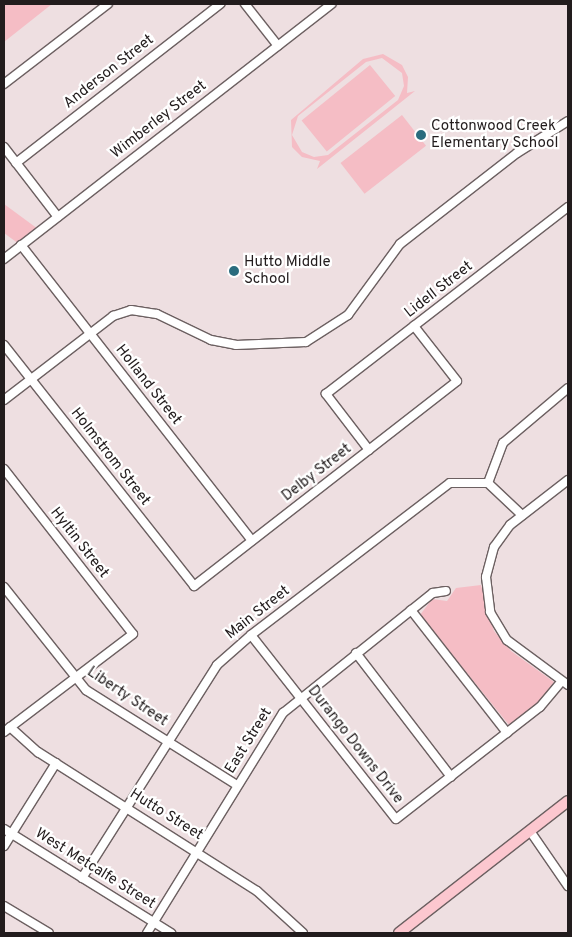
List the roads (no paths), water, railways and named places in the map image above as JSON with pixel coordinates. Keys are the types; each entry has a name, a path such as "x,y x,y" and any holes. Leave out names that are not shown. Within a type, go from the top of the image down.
{"main road":[{"path":"401,933 568,801"}],"street":[{"path":"4,84 108,4"},
{"name":"Anderson Street","path":"16,163 220,4"},
{"path":"245,4 278,46"},
{"name":"Wimberley Street","path":"4,258 332,4"},
{"path":"4,400 113,316 131,310 157,314 211,340 236,345 306,342 348,315 400,244 517,153 568,121"},
{"path":"4,147 58,217"},
{"name":"Lidell Street","path":"369,450 326,394 568,207"},
{"name":"Holland Street","path":"21,246 252,541"},
{"name":"Delby Street","path":"194,586 458,382 414,326"},
{"name":"Holmstrom Street","path":"4,345 194,586"},
{"path":"522,515 488,483 503,443 568,388"},
{"name":"Hyltin Street","path":"4,469 133,634 75,679"},
{"name":"Main Street","path":"82,878 217,666 251,635 438,489 457,480 488,483"},
{"path":"565,683 507,640 486,598 494,547 522,515 568,480"},
{"name":"Liberty Street","path":"6,590 75,679 237,785"},
{"name":"East Street","path":"148,933 237,785 283,713 299,698 411,610 433,594 446,591"},
{"path":"411,610 506,733"},
{"name":"Durango Downs Drive","path":"251,635 396,820 547,700 565,683"},
{"path":"356,653 451,777"},
{"path":"7,730 75,679"},
{"name":"Hutto Street","path":"7,730 257,891 303,933"},
{"path":"4,846 56,763"},
{"name":"West Metcalfe Street","path":"4,829 171,933"},
{"path":"530,831 568,886"},
{"path":"4,906 49,933"}],"place":[{"name":"Cottonwood Creek Elementary School","path":"421,135"},
{"name":"Hutto Middle School","path":"234,271"}]}
